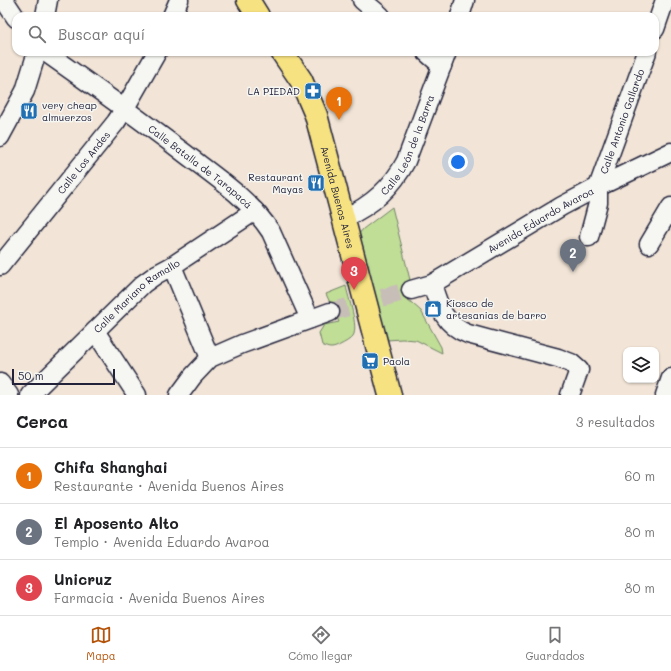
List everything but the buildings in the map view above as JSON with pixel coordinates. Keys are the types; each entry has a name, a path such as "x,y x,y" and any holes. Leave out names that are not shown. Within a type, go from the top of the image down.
{"main road":[{"path":"248,0 256,12"},
{"name":"Avenida Buenos Aires","path":"285,56 301,80 316,115 390,395"}],"street":[{"path":"46,12 48,0"},
{"path":"174,12 179,0"},
{"path":"362,0 376,12"},
{"path":"461,12 465,0"},
{"path":"659,17 665,0"},
{"path":"0,137 26,91 36,56"},
{"name":"Calle Batalla de Tarapacá","path":"51,56 125,108 220,180 264,220 271,232 310,319"},
{"name":"Calle Los Andes","path":"0,266 116,122 155,56"},
{"name":"Calle Antonio Gallardo","path":"588,237 598,203 598,186 645,56"},
{"name":"Calle León de la Barra","path":"344,218 358,212 381,196 400,172 406,161 445,59"},
{"name":"Avenida Eduardo Avaroa","path":"411,290 432,284 598,186 671,152"},
{"path":"649,244 671,207"},
{"name":"Calle Mariano Ramallo","path":"30,395 143,284 255,211"},
{"path":"172,266 210,358"},
{"path":"432,284 443,314 456,328 468,334 558,358 571,363 579,370 570,395"},
{"path":"179,395 193,376 210,358 242,344 330,312"},
{"path":"95,331 137,395"},
{"path":"665,395 671,378"},
{"path":"0,383 9,395"}],"green space":[{"path":"392,207 411,284 405,297 421,311 441,347 442,353 416,340 387,340 356,248 358,235 363,229"},
{"path":"346,286 354,319 355,332 352,337 345,342 335,347 327,347 322,345 319,333 324,325 339,322 326,294"}],"tunnel":[{"path":"330,312 411,290"}],"place":[{"name":"LA PIEDAD","path":"313,91"},
{"name":"very cheap almuerzos","path":"29,111"},
{"name":"Chifa Shanghai","path":"339,120"},
{"name":"Restaurant Mayas","path":"316,183"},
{"name":"El Aposento Alto","path":"573,272"},
{"name":"Unicruz","path":"354,290"},
{"name":"Kiosco de artesanias de barro","path":"433,309"},
{"name":"Paola","path":"370,361"}]}
